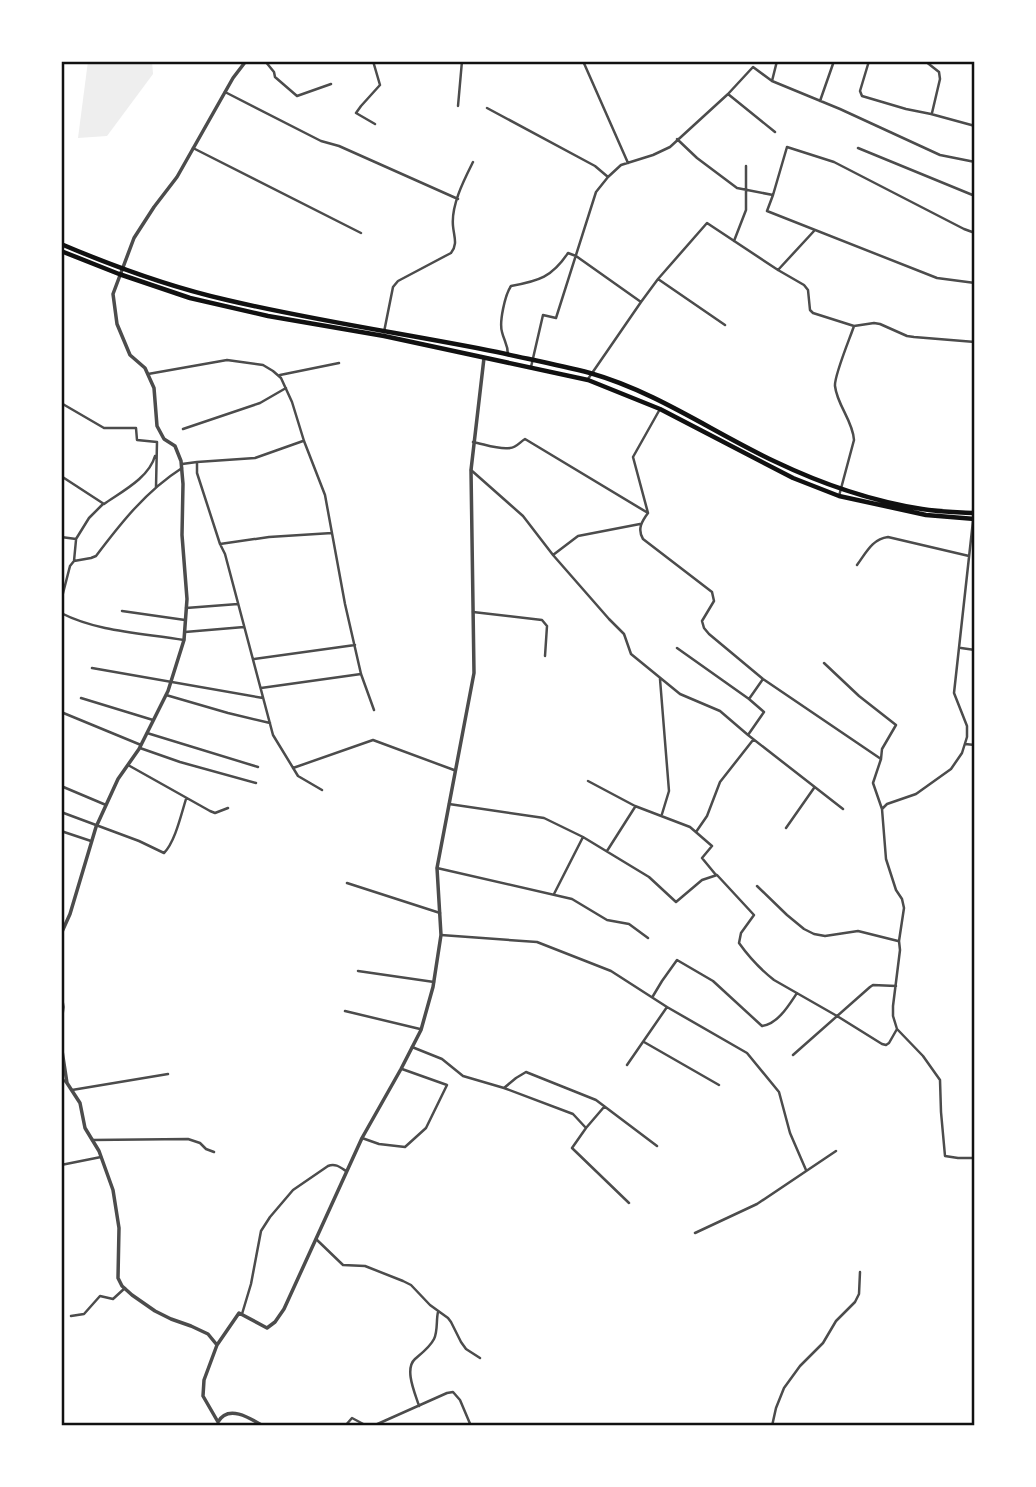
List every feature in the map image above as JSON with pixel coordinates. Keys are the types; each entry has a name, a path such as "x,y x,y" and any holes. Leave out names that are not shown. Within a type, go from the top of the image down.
{"main road":[{"path":"61,244 163,283 225,299 384,333 532,359 592,374 644,393 775,461 841,488 923,510 974,516"},
{"path":"61,251 190,298 268,316 384,333 588,380 660,409 793,478 839,496 926,516 974,516"}],"street":[{"path":"61,601 70,566 74,561 76,539 89,518 103,504 144,474 153,463 157,442 159,429 154,388 145,368 130,355 117,324 113,294 119,274 134,238 177,177 225,92 246,61"},
{"path":"265,61 275,77 297,96 331,84"},
{"path":"373,61 380,85 356,113 375,124"},
{"path":"458,106 462,61"},
{"path":"583,61 628,163"},
{"path":"531,366 543,315 556,318 596,192 621,165 670,147 727,94 756,61"},
{"path":"772,81 777,61"},
{"path":"820,101 834,61"},
{"path":"869,61 860,90 862,96 975,126"},
{"path":"925,61 939,72 940,79 931,114"},
{"path":"753,66 772,81 940,155 975,162"},
{"path":"225,92 321,141 339,146 458,199"},
{"path":"727,94 775,132"},
{"path":"487,108 595,166 608,177"},
{"path":"677,139 696,158 737,188 774,195"},
{"path":"975,233 834,162 788,147 767,211 937,278 975,283"},
{"path":"192,148 360,233"},
{"path":"858,148 975,196"},
{"path":"384,333 393,287 398,281 454,249 456,241 453,225 458,199 474,162"},
{"path":"734,241 746,210 746,166"},
{"path":"588,380 658,279 707,223 806,288 811,312 854,326 880,324 914,337 975,342"},
{"path":"778,270 815,230"},
{"path":"508,355 508,347 501,331 506,293 511,286 539,280 561,264 568,253 641,302"},
{"path":"658,279 725,326"},
{"path":"839,496 854,440 837,393 836,381 854,326"},
{"path":"217,1424 203,1396 204,1380 217,1345 239,1313 267,1328 284,1309 362,1138 421,1030 441,935 437,868 474,673 471,470 484,358"},
{"path":"148,374 227,360 263,365 278,375 292,402 325,495 345,604 361,674 373,710"},
{"path":"278,375 339,363"},
{"path":"183,429 260,403 286,388"},
{"path":"61,403 104,428 136,428 137,440 157,442"},
{"path":"648,513 633,457 660,409"},
{"path":"61,934 70,914 97,824 118,779 140,746 166,695 184,640 187,599 182,536 182,466 175,446 164,439 159,429"},
{"path":"473,442 509,449 525,439 648,513"},
{"path":"74,561 96,556 130,513 182,466 197,462 255,458 304,441"},
{"path":"156,487 157,442"},
{"path":"197,462 197,473 225,554 273,735 298,776 322,790"},
{"path":"883,809 887,804 916,794 951,769 962,753 968,737 954,693 974,516 975,467"},
{"path":"471,470 523,516 553,555 624,634 631,654 680,694 720,711 843,809"},
{"path":"61,476 103,504"},
{"path":"648,513 640,524 640,535 643,539 712,592 714,601 702,621 704,628 763,679 881,759"},
{"path":"553,555 578,536 640,524"},
{"path":"220,544 269,537 332,533"},
{"path":"61,537 76,539"},
{"path":"857,565 876,541 888,537 969,556"},
{"path":"186,608 238,604"},
{"path":"122,611 185,620"},
{"path":"61,612 100,627 184,640"},
{"path":"473,612 546,622 545,656"},
{"path":"184,632 244,626"},
{"path":"253,659 355,645"},
{"path":"677,648 764,712 748,735"},
{"path":"959,648 975,650"},
{"path":"824,663 896,726 882,749 873,783 883,809 886,859 904,908 893,1016 897,1029 923,1056 940,1080 940,1112 945,1156 975,1158"},
{"path":"92,668 263,698"},
{"path":"260,688 361,674"},
{"path":"660,679 669,791 662,815"},
{"path":"749,699 763,679"},
{"path":"166,695 270,723"},
{"path":"81,698 153,720"},
{"path":"61,712 180,762 256,783"},
{"path":"967,728 975,729"},
{"path":"147,733 258,767"},
{"path":"696,832 707,816 720,782 754,739"},
{"path":"293,768 373,740 456,771"},
{"path":"965,744 975,745"},
{"path":"128,765 215,813 228,808"},
{"path":"588,781 635,806 690,827 712,846 702,858 754,915 741,933 739,943 748,957 774,980 886,1045 897,1029"},
{"path":"61,786 106,805"},
{"path":"786,828 815,787"},
{"path":"61,812 166,853 186,799"},
{"path":"449,804 544,818 583,837 649,877 676,902 702,880 716,875"},
{"path":"607,851 635,806"},
{"path":"61,831 92,842"},
{"path":"554,894 583,837"},
{"path":"437,868 572,899 607,920 629,924 648,938"},
{"path":"346,883 440,913"},
{"path":"757,886 787,915 814,934 825,936 858,931 899,941"},
{"path":"441,935 537,942 611,971 747,1053 779,1092 790,1133 806,1170"},
{"path":"653,996 677,960 713,981 762,1026 774,1021 797,993"},
{"path":"358,971 433,982"},
{"path":"793,1055 870,987 896,986"},
{"path":"61,994 61,1023"},
{"path":"627,1065 667,1007"},
{"path":"345,1011 421,1030"},
{"path":"644,1042 719,1085"},
{"path":"61,1044 67,1083"},
{"path":"412,1047 442,1059 463,1076 573,1114 586,1128"},
{"path":"362,1138 379,1144 405,1147 426,1128 447,1085 401,1069"},
{"path":"504,1088 526,1072 596,1100 657,1146"},
{"path":"72,1090 168,1074"},
{"path":"61,1078 80,1103 85,1128 101,1157 113,1190 118,1228 118,1278 125,1288 148,1306 171,1320 208,1334 217,1345"},
{"path":"604,1107 572,1148 629,1203"},
{"path":"92,1140 188,1139 215,1152"},
{"path":"695,1233 757,1204 836,1151"},
{"path":"61,1165 101,1157"},
{"path":"242,1314 261,1231 270,1217 293,1190 328,1166 332,1164 347,1171"},
{"path":"316,1239 343,1265 365,1266 411,1285 451,1322 466,1349 480,1358"},
{"path":"772,1426 784,1388 800,1366 823,1343 836,1321 855,1302 859,1294 860,1272"},
{"path":"71,1316 84,1314 100,1296 113,1299 125,1288"},
{"path":"419,1406 410,1367 435,1337 438,1311"},
{"path":"373,1426 453,1392 460,1400 471,1426"},
{"path":"217,1424 221,1416 228,1413 245,1415 262,1426"},
{"path":"345,1426 352,1418 367,1426"}],"shaded area":[{"path":"88,61 152,61 153,74 107,136 78,138"}]}
